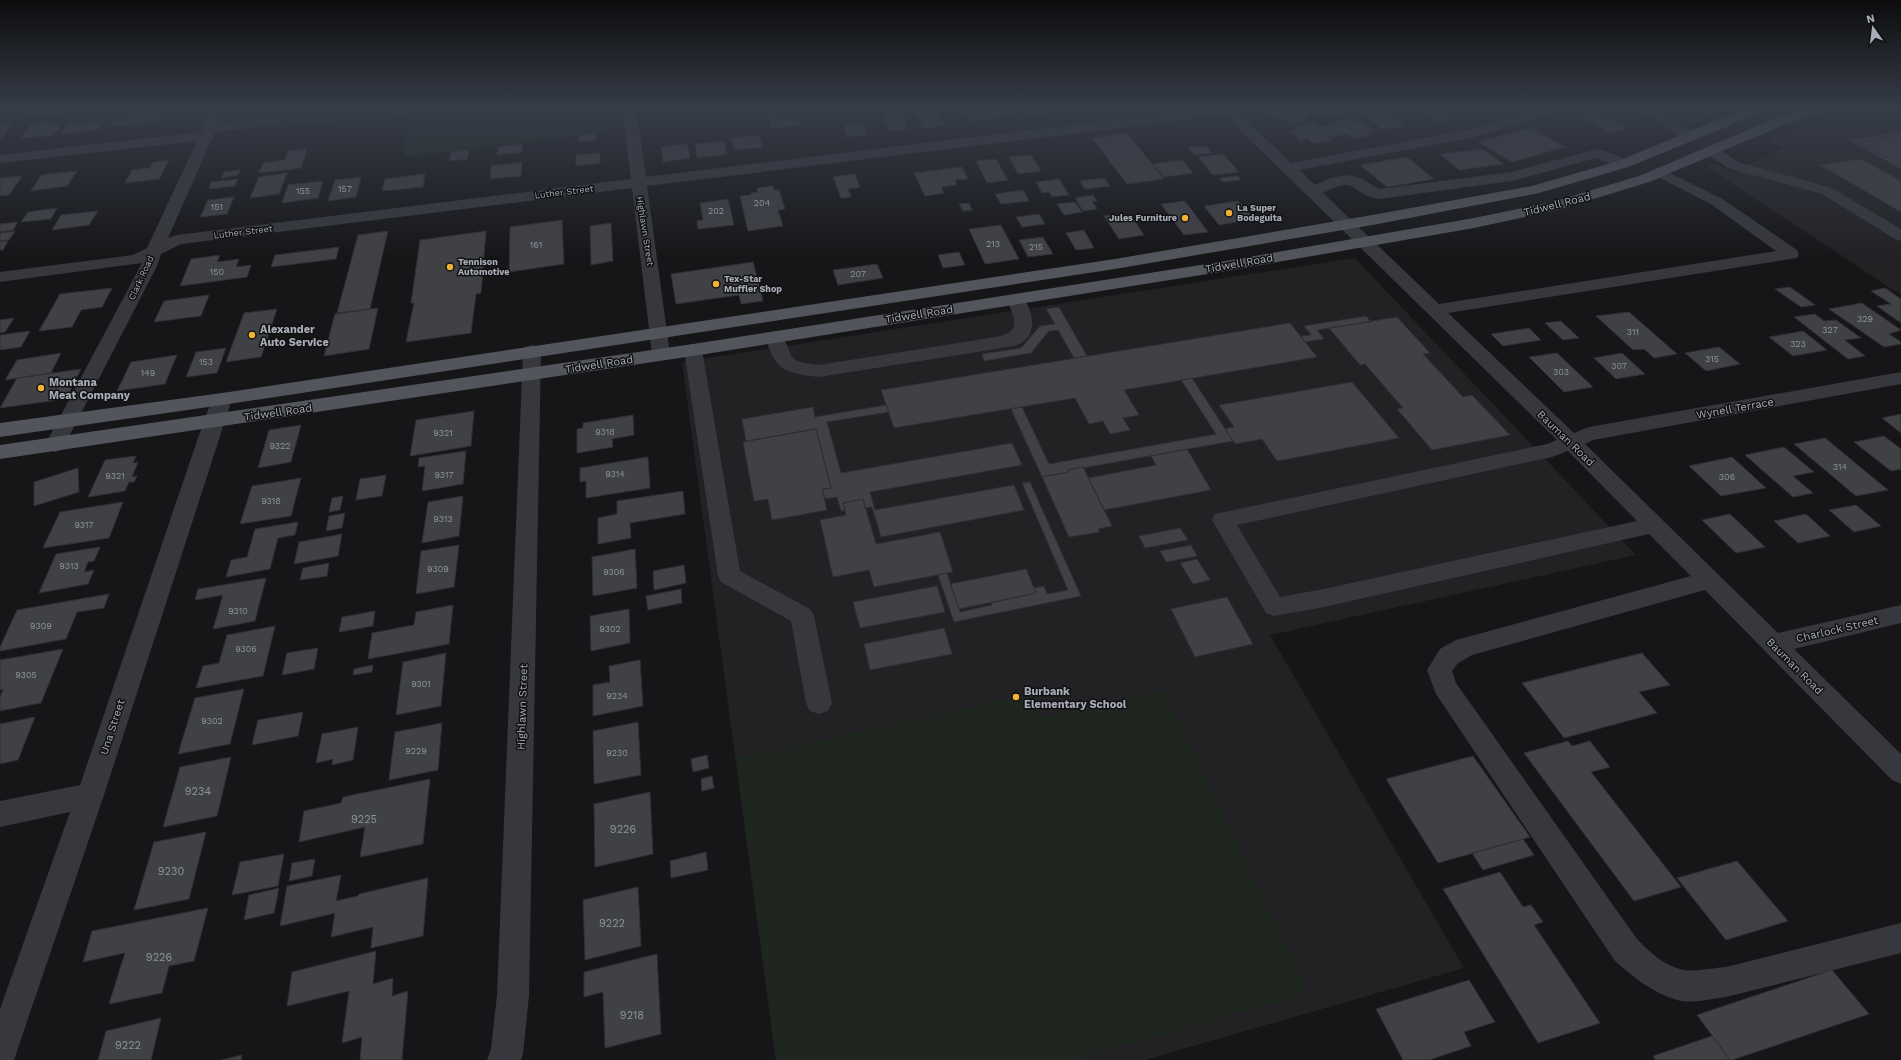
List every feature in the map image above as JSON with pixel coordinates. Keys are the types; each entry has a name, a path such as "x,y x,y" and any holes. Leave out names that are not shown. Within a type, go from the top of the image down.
{"main road":[{"name":"Tidwell Road","path":"532,363 657,332 1115,264 1346,225 1534,190 1623,164 1638,157"},
{"name":"Tidwell Road","path":"1,454 56,445 218,410 532,363 661,354 693,350 1129,281 1474,223 1555,206 1644,180 1697,157"},
{"path":"1534,190 1555,206"},
{"path":"1115,264 1129,281"},
{"path":"898,296 904,316"},
{"name":"Tidwell Road","path":"0,430 68,420 218,410"}],"street":[{"path":"0,159 12,157"},
{"name":"Clark Road","path":"56,445 149,266 154,251 196,157"},
{"name":"Highlawn Street","path":"634,157 650,263 657,332 661,354"},
{"name":"Luther Street","path":"0,278 137,259 177,240 841,157"},
{"name":"Bauman Road","path":"1275,157 1570,442 1901,772"},
{"path":"1286,168 1347,157"},
{"path":"1312,193 1333,182 1346,180 1359,183 1369,191 1379,194 1512,176 1580,157"},
{"path":"1610,157 1623,164"},
{"path":"1721,157 1732,165 1827,192 1901,236"},
{"path":"1435,310 1791,254 1716,201 1662,173"},
{"path":"1512,176 1534,190"},
{"path":"1440,185 1463,203"},
{"path":"774,337 785,364 797,369 819,371 1014,339 1023,330 1024,321 1016,299"},
{"path":"693,350 728,576 802,616 818,703"},
{"name":"Highlawn Street","path":"503,1060 507,1054 514,995 532,363"},
{"name":"Wynell Terrace","path":"1654,525 1324,598 1274,606 1223,520 1546,451 1589,434 1901,378"},
{"name":"Una Street","path":"0,1054 90,795 218,410"},
{"path":"1709,580 1465,647 1449,656 1439,670 1445,687 1626,950 1648,970 1678,985 1726,982 1901,938"},
{"name":"Charlock Street","path":"1773,644 1901,614"},
{"path":"0,814 90,795"}],"shaded area":[{"path":"1764,157 1901,157 1901,295 1707,167 1714,163 1733,172"},
{"name":"Burbank Elementary School","path":"1355,258 1636,555 1270,635 1464,968 1145,1060 776,1060 682,362"},
{"path":"1164,690 1309,993 1073,1060 776,1060 736,759 1030,694 1039,718"}],"building":[{"path":"286,157 304,157 301,168 259,173 263,163 285,160"},
{"path":"450,157 467,157 467,159 449,161"},
{"path":"576,157 600,157 600,163 576,166"},
{"path":"662,157 690,158 663,162"},
{"path":"1009,157 1033,157 1041,171 1018,174"},
{"path":"1107,157 1147,157 1164,179 1127,184"},
{"path":"1198,157 1226,157 1239,172 1213,175"},
{"path":"1408,157 1434,179 1387,187 1360,165"},
{"path":"1444,157 1494,157 1503,164 1459,170"},
{"path":"1504,157 1528,157 1512,162"},
{"path":"1880,157 1887,157 1901,165 1901,169"},
{"path":"1887,157 1901,157 1901,165"},
{"path":"996,159 1008,180 987,183 976,161"},
{"path":"1861,159 1901,181 1901,212 1820,165"},
{"path":"169,160 159,179 125,183 132,170 150,168 153,162"},
{"path":"1182,160 1193,173 1164,177 1153,164"},
{"path":"522,162 521,176 490,179 491,166"},
{"path":"962,167 968,179 955,180 957,185 941,187 944,193 925,196 914,173"},
{"path":"240,170 238,175 221,178 224,172"},
{"path":"77,171 67,186 31,191 41,175"},
{"path":"287,173 279,194 250,198 259,177"},
{"path":"425,174 423,187 382,191 385,179"},
{"path":"855,174 860,187 848,189 851,197 841,198 833,177"},
{"path":"22,176 9,195 0,196 0,178"},
{"path":"1238,176 1241,180 1223,182 1219,178"},
{"path":"361,177 356,197 328,201 335,180"},
{"path":"1104,178 1110,186 1085,189 1080,181"},
{"path":"238,179 235,186 209,189 211,182"},
{"path":"1059,179 1069,195 1052,197 1049,192 1042,193 1036,182"},
{"path":"323,181 318,198 282,203 288,185"},
{"path":"773,186 774,190 779,190 785,209 778,210 783,226 748,231 740,196 751,195 751,193 758,192 757,188"},
{"path":"1023,190 1029,201 1001,204 995,194"},
{"path":"1093,195 1097,201 1092,201 1097,209 1083,211 1075,198"},
{"path":"234,197 227,214 200,217 208,200"},
{"path":"728,199 734,225 698,229 697,221 703,220 700,203"},
{"name":"Jules Furniture","path":"1185,201 1208,232 1184,235 1161,204"},
{"name":"La Super Bodeguita","path":"1238,201 1254,219 1219,225 1204,206"},
{"path":"1075,202 1082,212 1064,215 1057,204"},
{"path":"969,203 972,210 963,211 959,204"},
{"path":"57,208 51,219 21,222 28,212"},
{"path":"98,211 89,225 52,230 61,215"},
{"path":"1039,214 1045,224 1022,227 1016,217"},
{"path":"1120,214 1123,219 1132,217 1144,235 1119,239 1104,216"},
{"path":"562,220 564,264 509,272 510,227"},
{"path":"18,222 13,230 0,232 0,224"},
{"path":"611,223 613,261 591,265 590,226"},
{"path":"1001,225 1019,259 985,264 969,229"},
{"path":"1084,230 1094,248 1076,250 1066,233"},
{"path":"15,231 9,240 0,241 0,233"},
{"path":"388,231 370,309 337,313 358,235"},
{"name":"Tennison Automotive","path":"486,231 481,293 476,294 471,333 406,342 414,303 411,303 420,240"},
{"path":"1043,237 1053,254 1028,257 1019,240"},
{"path":"8,241 3,250 0,250 0,242"},
{"path":"339,247 336,259 271,267 275,255"},
{"path":"959,252 965,265 943,268 938,255"},
{"path":"220,255 217,262 239,259 236,267 251,265 247,277 180,286 191,259"},
{"name":"Tex-Star Muffler Shop","path":"753,262 763,301 741,304 739,295 676,304 671,274"},
{"path":"877,264 883,278 838,285 833,270"},
{"path":"1790,287 1815,305 1801,307 1775,289"},
{"path":"112,288 102,307 81,310 72,327 39,331 60,294"},
{"path":"1885,288 1901,299 1901,323 1877,306 1891,304 1871,291"},
{"path":"209,295 201,316 154,322 164,301"},
{"path":"1862,303 1901,330 1889,334 1901,342 1901,344 1884,347 1829,309"},
{"path":"1059,307 1087,356 1074,358 1058,330 1049,331 1031,353 984,361 982,354 1021,348 1040,326 1055,324 1046,309"},
{"path":"378,308 369,349 324,356 335,314"},
{"name":"Alexander Auto Service","path":"277,309 261,357 226,362 244,313"},
{"path":"1629,312 1677,354 1654,358 1644,349 1633,350 1596,316"},
{"path":"1815,314 1824,321 1836,320 1861,338 1845,340 1865,356 1848,359 1794,317"},
{"path":"1366,316 1371,322 1317,330 1324,339 1305,342 1301,336 1311,335 1304,326"},
{"path":"1397,317 1430,353 1423,354 1463,397 1472,395 1510,435 1432,450 1397,409 1403,408 1365,364 1360,365 1329,328"},
{"path":"14,318 5,332 0,333 0,320"},
{"path":"1561,321 1579,338 1563,340 1545,323"},
{"path":"1290,323 1317,357 1124,390 1139,415 1123,418 1130,430 1110,434 1103,421 1089,424 1075,398 894,428 881,390"},
{"path":"1529,328 1541,340 1503,346 1491,334"},
{"path":"30,331 21,347 0,350 0,335"},
{"path":"1803,331 1827,350 1793,356 1769,337"},
{"path":"1719,347 1740,364 1706,371 1685,353"},
{"path":"226,348 217,373 186,377 196,352"},
{"path":"61,353 51,373 5,380 17,360"},
{"path":"1557,353 1593,387 1564,392 1529,357"},
{"path":"1622,353 1645,374 1616,379 1594,358"},
{"path":"177,355 165,384 117,391 131,362"},
{"name":"Montana Meat Company","path":"81,369 66,399 0,408 17,378"},
{"path":"1192,378 1233,441 1083,467 1068,470 1069,472 1042,477 1011,409 1022,407 1049,464 1216,434 1181,380"},
{"path":"1352,382 1399,438 1277,461 1262,439 1235,444 1225,429 1234,427 1219,405"},
{"path":"886,405 889,412 827,422 841,473 1012,443 1022,465 870,492 875,510 1014,485 1024,510 881,537 872,507 865,508 863,499 843,503 845,510 841,511 837,497 825,499 822,489 831,488 816,429 746,441 742,419 813,407 815,417"},
{"path":"474,411 471,446 410,456 416,420"},
{"path":"1901,414 1901,433 1882,418"},
{"path":"633,415 634,435 612,439 613,447 577,453 577,429 583,428 583,423"},
{"path":"301,425 291,462 258,468 269,430"},
{"path":"816,429 831,488 822,489 827,510 772,520 768,499 754,501 743,442"},
{"path":"1884,436 1901,449 1901,469 1891,471 1854,442"},
{"path":"1825,438 1888,490 1856,496 1794,444"},
{"path":"1784,447 1814,472 1793,476 1813,493 1793,497 1745,455"},
{"path":"1187,449 1211,490 1104,510 1088,478 1156,465 1151,456"},
{"path":"466,451 463,484 422,491 425,466 418,467 419,458"},
{"path":"136,456 133,463 138,462 132,477 137,476 134,482 129,482 125,491 88,497 105,460"},
{"path":"648,457 650,488 586,498 586,481 580,482 580,468"},
{"path":"1732,457 1766,488 1721,496 1689,466"},
{"path":"1083,467 1112,526 1098,529 1100,532 1069,537 1042,477 1069,472 1068,470"},
{"path":"78,468 79,492 34,506 34,482"},
{"path":"386,475 382,496 356,500 360,479"},
{"path":"301,478 291,516 240,524 252,486"},
{"path":"1030,482 1081,596 954,622 938,575 947,573 960,612 992,605 991,603 1036,593 1034,588 1044,586 1047,594 1068,590 1022,483"},
{"path":"683,491 685,514 630,523 631,538 598,544 598,518 617,514 617,501"},
{"path":"343,496 340,510 329,512 332,498"},
{"path":"463,496 459,536 422,543 428,502"},
{"path":"863,499 876,544 940,532 953,572 874,587 869,570 833,577 820,520 846,515 843,503"},
{"path":"123,502 109,538 43,548 60,512"},
{"path":"1856,505 1881,526 1854,532 1829,510"},
{"path":"345,513 342,528 326,531 329,516"},
{"path":"1730,514 1765,547 1736,553 1702,520"},
{"path":"1806,514 1830,536 1798,543 1774,521"},
{"path":"298,522 295,535 278,538 270,569 226,577 231,560 247,557 255,529"},
{"path":"1180,528 1188,540 1145,548 1139,536"},
{"path":"342,534 338,556 294,564 299,542"},
{"path":"459,545 454,587 416,594 421,551"},
{"path":"1191,545 1197,556 1166,562 1160,551"},
{"path":"100,547 94,561 88,562 84,572 94,570 88,584 39,593 56,554"},
{"path":"635,549 637,588 593,596 592,557"},
{"path":"1197,559 1210,580 1193,584 1180,563"},
{"path":"329,563 327,576 300,580 303,568"},
{"path":"684,565 686,583 654,590 653,571"},
{"path":"1026,569 1036,593 959,609 950,584"},
{"path":"266,578 255,621 213,629 223,595 195,600 198,589"},
{"path":"937,586 945,612 860,628 853,602"},
{"path":"681,589 682,603 648,610 646,596"},
{"path":"109,594 104,608 77,612 66,639 0,651 0,647 17,610"},
{"path":"1227,597 1253,644 1195,657 1171,609"},
{"path":"453,605 449,644 368,659 372,633 414,625 416,612"},
{"path":"629,609 630,643 591,651 590,616"},
{"path":"375,611 373,626 339,632 342,617"},
{"path":"275,626 263,676 196,688 203,666 219,663 227,635"},
{"path":"944,628 952,654 870,670 864,644"},
{"path":"318,648 314,669 282,675 287,653"},
{"path":"63,649 41,703 0,711 0,697 3,689 0,690 0,660"},
{"path":"446,653 441,706 396,715 403,662"},
{"path":"1642,653 1670,685 1639,692 1657,713 1564,738 1522,683"},
{"path":"640,660 643,706 593,716 593,685 610,682 609,666"},
{"path":"373,665 372,672 353,675 354,669"},
{"path":"244,689 230,744 178,754 195,698"},
{"path":"303,712 298,736 252,745 258,720"},
{"path":"35,717 18,760 0,764 0,724"},
{"path":"638,722 641,775 594,784 593,731"},
{"path":"442,723 438,770 389,780 395,732"},
{"path":"358,727 353,760 332,765 333,759 316,763 322,734"},
{"path":"1568,741 1572,746 1590,741 1610,767 1591,772 1681,887 1634,901 1524,753"},
{"path":"707,755 709,768 693,772 691,759"},
{"path":"1473,756 1530,837 1438,863 1386,779"},
{"path":"231,757 217,816 163,827 180,767"},
{"path":"712,776 714,788 702,791 701,779"},
{"path":"430,779 423,844 360,857 365,827 299,842 304,811 341,803 343,797"},
{"path":"650,792 653,854 595,867 594,804"},
{"path":"206,832 189,899 134,910 154,842"},
{"path":"1523,839 1534,855 1483,870 1472,853"},
{"path":"706,852 708,870 671,878 670,861"},
{"path":"284,854 278,886 232,895 240,862"},
{"path":"315,859 312,876 289,881 292,863"},
{"path":"1737,861 1788,921 1726,940 1677,878"},
{"path":"1500,872 1523,907 1531,905 1543,922 1534,925 1600,1023 1538,1043 1443,889"},
{"path":"341,875 336,901 358,896 359,894 428,878 423,936 371,948 373,927 331,937 335,913 280,926 287,886"},
{"path":"638,887 641,946 585,960 583,900"},
{"path":"279,888 274,913 244,920 249,895"},
{"path":"208,908 194,961 169,966 162,993 109,1004 125,953 83,962 92,931"},
{"path":"376,951 373,984 393,978 392,996 408,991 402,1060 360,1060 362,1037 342,1043 349,991 287,1006 292,972"},
{"path":"657,954 661,1034 605,1048 603,992 584,997 584,972"},
{"path":"1832,970 1869,1014 1732,1060 1730,1060 1697,1015"},
{"path":"1469,980 1495,1022 1464,1032 1471,1046 1429,1060 1403,1060 1376,1009"},
{"path":"161,1018 151,1060 98,1060 106,1031"},
{"path":"1712,1036 1730,1060 1656,1060 1653,1056"},
{"path":"242,1055 241,1060 222,1060"}],"place":[{"name":"La Super Bodeguita","path":"1229,213"},
{"name":"Jules Furniture","path":"1185,218"},
{"name":"Tennison Automotive","path":"450,267"},
{"name":"Tex-Star Muffler Shop","path":"716,284"},
{"name":"Alexander Auto Service","path":"252,335"},
{"name":"Montana Meat Company","path":"41,388"},
{"name":"Burbank Elementary School","path":"1016,697"}]}
